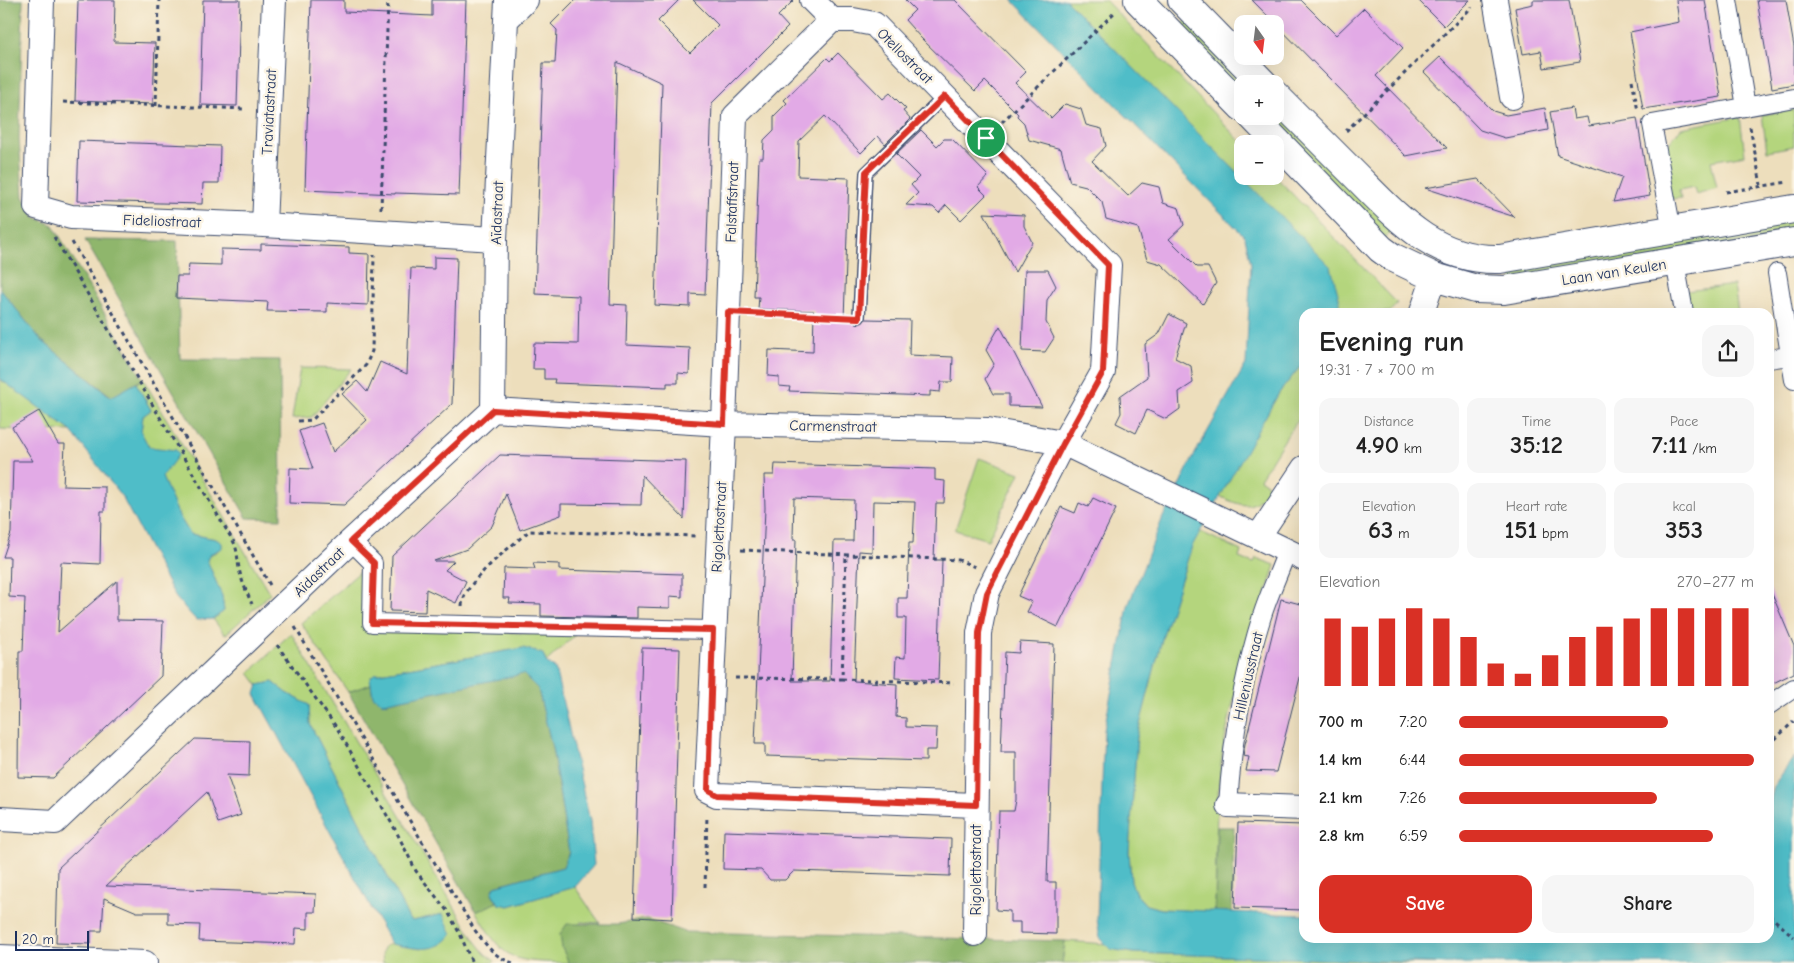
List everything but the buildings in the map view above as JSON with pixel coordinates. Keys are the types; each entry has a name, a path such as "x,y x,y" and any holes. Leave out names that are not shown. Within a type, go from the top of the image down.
{"street":[{"path":"36,207 42,0"},
{"name":"Traviatastraat","path":"264,224 274,0"},
{"name":"Aïdastraat","path":"0,820 55,822 351,541 493,410 495,239 507,10 526,0"},
{"path":"812,0 832,20"},
{"path":"1182,0 1255,75"},
{"path":"1495,0 1512,98"},
{"path":"1728,0 1746,107"},
{"path":"1126,2 1234,100"},
{"name":"Otellostraat","path":"832,20 852,20 874,24 1108,265 1103,372 1063,444"},
{"name":"Falstaffstraat","path":"724,424 735,116 832,20"},
{"path":"1669,215 1652,124 1794,98"},
{"name":"Laan van Keulen","path":"1284,104 1406,226 1442,248 1471,257 1500,259 1794,209"},
{"name":"Laan van Keulen","path":"1261,125 1381,249 1404,264 1434,277 1476,289 1504,290 1794,242"},
{"name":"Fideliostraat","path":"36,207 71,217 264,224 495,239"},
{"path":"1423,308 1442,248"},
{"path":"1676,273 1683,308"},
{"path":"1777,273 1792,355 1794,380"},
{"path":"1774,358 1792,355"},
{"name":"Carmenstraat","path":"493,410 724,424 988,430 1063,444 1258,538"},
{"name":"Rigolettostraat","path":"724,424 713,630 708,790 717,795 976,805"},
{"name":"Rigolettostraat","path":"975,934 979,633 987,593 1063,444"},
{"path":"1296,555 1258,538 1299,476"},
{"path":"351,541 374,563 372,623 713,630"},
{"name":"Hilleniusstraat","path":"1228,805 1230,766 1243,687 1262,615 1296,555"},
{"path":"1774,702 1794,688"},
{"path":"1228,805 1299,808"},
{"path":"0,957 144,963"}],"lane":[{"path":"859,318 866,172 945,96"}],"path":[{"path":"156,106 159,0"},
{"path":"298,421 312,420 366,365 372,351 388,0"},
{"path":"1328,148 1479,0"},
{"path":"986,138 1098,27 1126,2"},
{"path":"1632,80 1638,114 1652,124"},
{"path":"39,101 270,110"},
{"path":"1746,107 1761,185"},
{"path":"36,207 178,446 205,497 232,538 245,585 262,627 337,728 416,871 448,912 461,936 472,963"},
{"path":"728,312 859,318"},
{"path":"462,625 462,600 471,584 529,530 718,543 846,555 960,560 996,576"},
{"path":"842,679 846,555"},
{"path":"711,678 842,679 978,684"},
{"path":"1774,740 1794,721"},
{"path":"705,887 708,790"},
{"path":"1774,919 1794,937"},
{"path":"496,963 500,959"}],"green space":[{"path":"0,0 23,0 19,138 23,197 35,217 53,225 143,379 112,397 41,340 0,289"},
{"path":"1066,0 1105,0 1234,135 1234,180 1172,108"},
{"path":"1189,18 1244,75 1234,75 1234,89 1177,30"},
{"path":"1794,109 1794,146 1767,151 1762,115"},
{"path":"1284,115 1395,228 1384,239 1284,138 1284,135 1281,135 1271,125 1284,125"},
{"path":"1740,117 1745,155 1711,161 1717,188 1696,194 1694,187 1679,190 1681,198 1671,199 1662,152 1681,128"},
{"path":"1239,185 1284,185 1397,303 1393,308 1339,308 1340,302"},
{"path":"1794,218 1794,235 1513,281 1510,265"},
{"path":"85,240 177,241 180,359 280,360 281,519 247,518"},
{"path":"1734,285 1737,308 1688,308 1686,291"},
{"path":"300,368 351,369 312,417 292,419"},
{"path":"1299,368 1299,419 1260,479 1270,486 1259,500 1248,505 1235,503 1219,496 1279,393"},
{"path":"0,379 8,384 71,431 0,429"},
{"path":"143,379 270,594 225,635 213,619 224,611 222,596 207,560 210,554 217,552 216,539 190,534 179,516 162,477 176,450 149,448 141,432 143,416 151,410 136,383"},
{"path":"979,458 1020,473 988,540 955,530"},
{"path":"1199,531 1241,551 1239,558 1254,563 1256,558 1275,565 1245,660 1226,732 1217,814 1215,912 1161,909 1146,905 1136,894 1131,882 1129,851 1137,736 1163,635 1192,546"},
{"path":"363,569 366,569 367,627 575,635 546,662 543,654 523,648 374,674 370,678 371,684 348,692 301,623"},
{"path":"291,633 474,940 485,954 495,961 493,963 383,963 382,952 385,946 391,944 421,949 443,914 413,921 409,919 310,724 309,705 287,693 273,682 258,685 249,673"},
{"path":"523,673 538,689 552,747 569,852 563,867 495,886 492,893 497,902 476,912 348,692 371,684 373,696 383,703"},
{"path":"1217,827 1234,827 1232,912 1215,912"},
{"path":"575,887 600,923 581,922 562,948 569,963 534,961 512,956 495,941 476,912 497,902 509,906"},
{"path":"647,919 685,932 1065,941 1062,963 569,963 562,948 560,934 567,924 618,924"},
{"path":"1065,941 1106,944 1110,949 1133,953 1437,963 1062,963"}],"water":[{"path":"1012,0 1066,0 1234,169 1234,185 1250,185 1331,267 1340,302 1339,308 1299,308 1299,368 1279,393 1192,546 1163,635 1137,736 1129,851 1131,882 1136,894 1146,905 1161,909 1299,915 1299,943 1774,943 1774,785 1794,757 1794,963 1437,963 1133,953 1110,949 1100,938 1097,919 1104,730 1128,606 1163,517 1197,450 1246,364 1251,264 1245,237"},
{"path":"0,289 41,340 111,397 136,383 151,410 143,416 141,432 149,447 176,450 179,454 162,477 179,516 190,534 216,539 222,543 222,548 210,554 207,560 222,596 224,611 213,619 196,620 176,598 122,497 71,431 0,379"},
{"path":"523,648 543,654 546,662 555,668 590,821 594,865 575,887 509,906 499,904 492,893 495,886 563,867 569,852 552,747 538,689 523,674 383,703 373,696 370,678 374,674"},
{"path":"273,682 287,693 309,705 310,724 409,919 413,921 443,914 452,934 446,941 439,945 424,948 391,944 255,694 258,685"}],"route":[{"path":"945,96 986,138 1108,265 1103,372 1063,444 987,593 979,633 976,805 717,795 708,790 713,630 372,623 374,563 351,541 493,410 724,424 728,312 859,318 866,172 945,96"}]}
